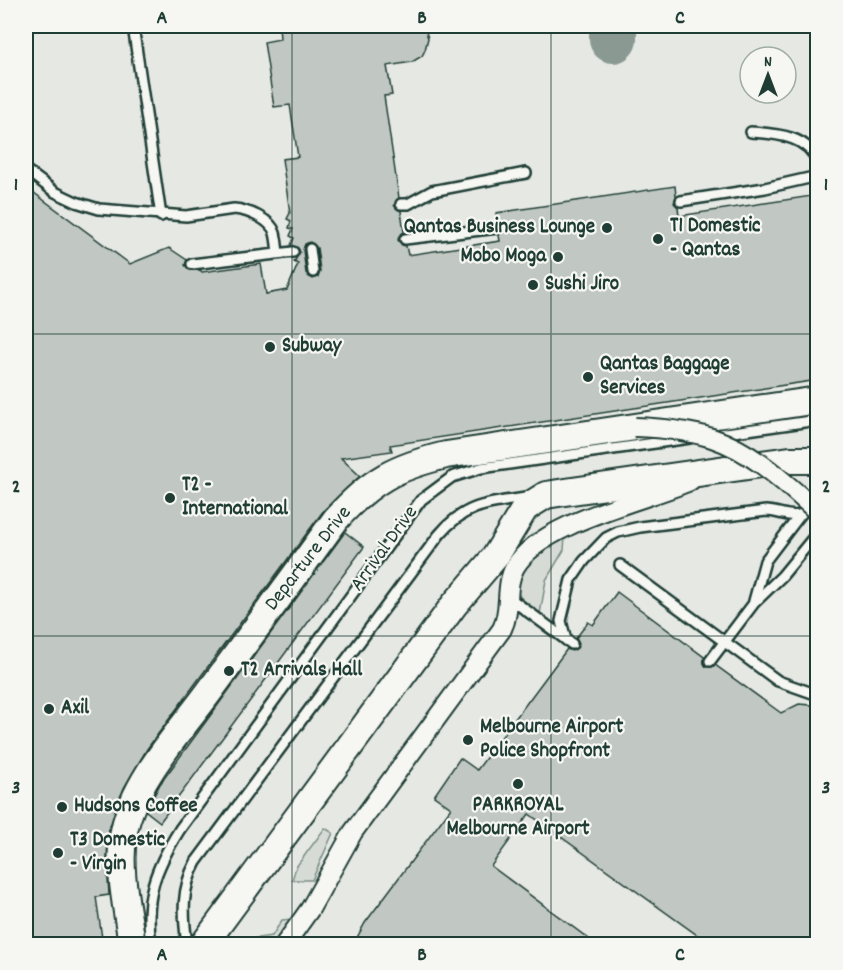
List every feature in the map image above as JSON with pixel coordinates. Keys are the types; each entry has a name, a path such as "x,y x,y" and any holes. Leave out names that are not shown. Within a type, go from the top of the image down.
{"street":[{"name":"Departure Drive","path":"132,945 122,855 124,831 132,803 160,759 347,507 367,488 388,474 420,461 455,453 818,400"},
{"path":"634,427 684,432 725,444 754,459 772,472 809,513"},
{"name":"Arrival Drive","path":"204,945 454,605 490,563 525,508 546,495 789,460 818,460"},
{"name":"Arrival Drive","path":"285,945 310,909 353,832 502,629 506,618 509,582 514,568 524,555 538,543 571,526 605,511 667,491 712,471"}],"lane":[{"path":"134,26 161,216"},
{"path":"751,132 784,135 802,143 814,152 818,163"},
{"path":"26,170 55,192 99,209 161,216 186,216 234,209 242,210 270,225 275,232 278,253"},
{"path":"401,204 408,204 432,192 526,173"},
{"path":"681,201 765,188 818,176"},
{"path":"405,239 498,228"},
{"path":"310,249 313,272"},
{"path":"192,264 293,252"},
{"name":"Arrival Drive","path":"151,945 149,896 167,850 180,829 421,500 452,477 481,468 818,420"},
{"name":"Arrival Drive","path":"188,945 183,902 188,879 196,862 439,534 454,518 475,507 546,495"},
{"path":"754,603 765,561 809,513 818,498"},
{"path":"507,596 569,642 561,621 571,580 595,548 618,532 640,527 766,511 794,516 809,513"},
{"path":"710,661 754,603 782,576 818,532"},
{"path":"620,565 778,681 818,695"}],"shaded area":[{"path":"26,26 817,26 817,944 26,944"},
{"path":"565,536 564,550 546,580 540,614 516,591 519,570 527,559"},
{"path":"325,828 333,833 312,880 292,880 296,867"},
{"path":"294,919 275,944 215,944 219,937 228,942 272,936 282,920"}],"building":[{"path":"279,26 424,26 428,38 422,56 412,62 387,66 392,95 384,96 399,198 394,205 401,211 404,232 398,240 406,246 408,255 500,241 499,235 505,227 497,221 496,213 675,186 674,203 678,207 679,216 818,195 818,380 390,445 392,451 341,458 360,476 324,510 147,749 124,788 109,829 107,860 109,895 96,897 103,945 26,945 26,187 130,264 169,248 187,260 185,265 190,270 202,272 261,264 266,294 287,290 298,264 294,262 300,252 298,248 291,245 294,238 290,236 293,229 289,228 291,221 287,219 290,213 282,159 298,157 290,105 274,107 264,42 280,39","holes":["310,242 317,248 320,271 318,277 313,279 306,273 303,250 305,244"]},
{"path":"345,532 364,547 160,822 146,811 160,784"},
{"path":"617,592 704,657 706,667 715,665 781,713 799,704 811,705 818,709 818,945 690,945 697,935 529,814 491,866 597,945 353,945 365,923 451,808 434,796 460,758 477,770 567,649 572,651 577,648 579,644 576,638 588,622 593,625"}],"taxiway":[{"path":"613,26 613,39"}],"place":[{"name":"Qantas Business Lounge","path":"607,228"},
{"name":"T1 Domestic - Qantas","path":"658,239"},
{"name":"Mobo Moga","path":"558,257"},
{"name":"Sushi Jiro","path":"533,285"},
{"name":"Subway","path":"270,347"},
{"name":"Qantas Baggage Services","path":"588,377"},
{"name":"T2 - International","path":"170,498"},
{"name":"T2 Arrivals Hall","path":"229,671"},
{"name":"Axil","path":"49,709"},
{"name":"Melbourne Airport Police Shopfront","path":"468,740"},
{"name":"PARKROYAL Melbourne Airport","path":"518,784"},
{"name":"Hudsons Coffee","path":"62,807"},
{"name":"T3 Domestic - Virgin","path":"58,853"}]}
